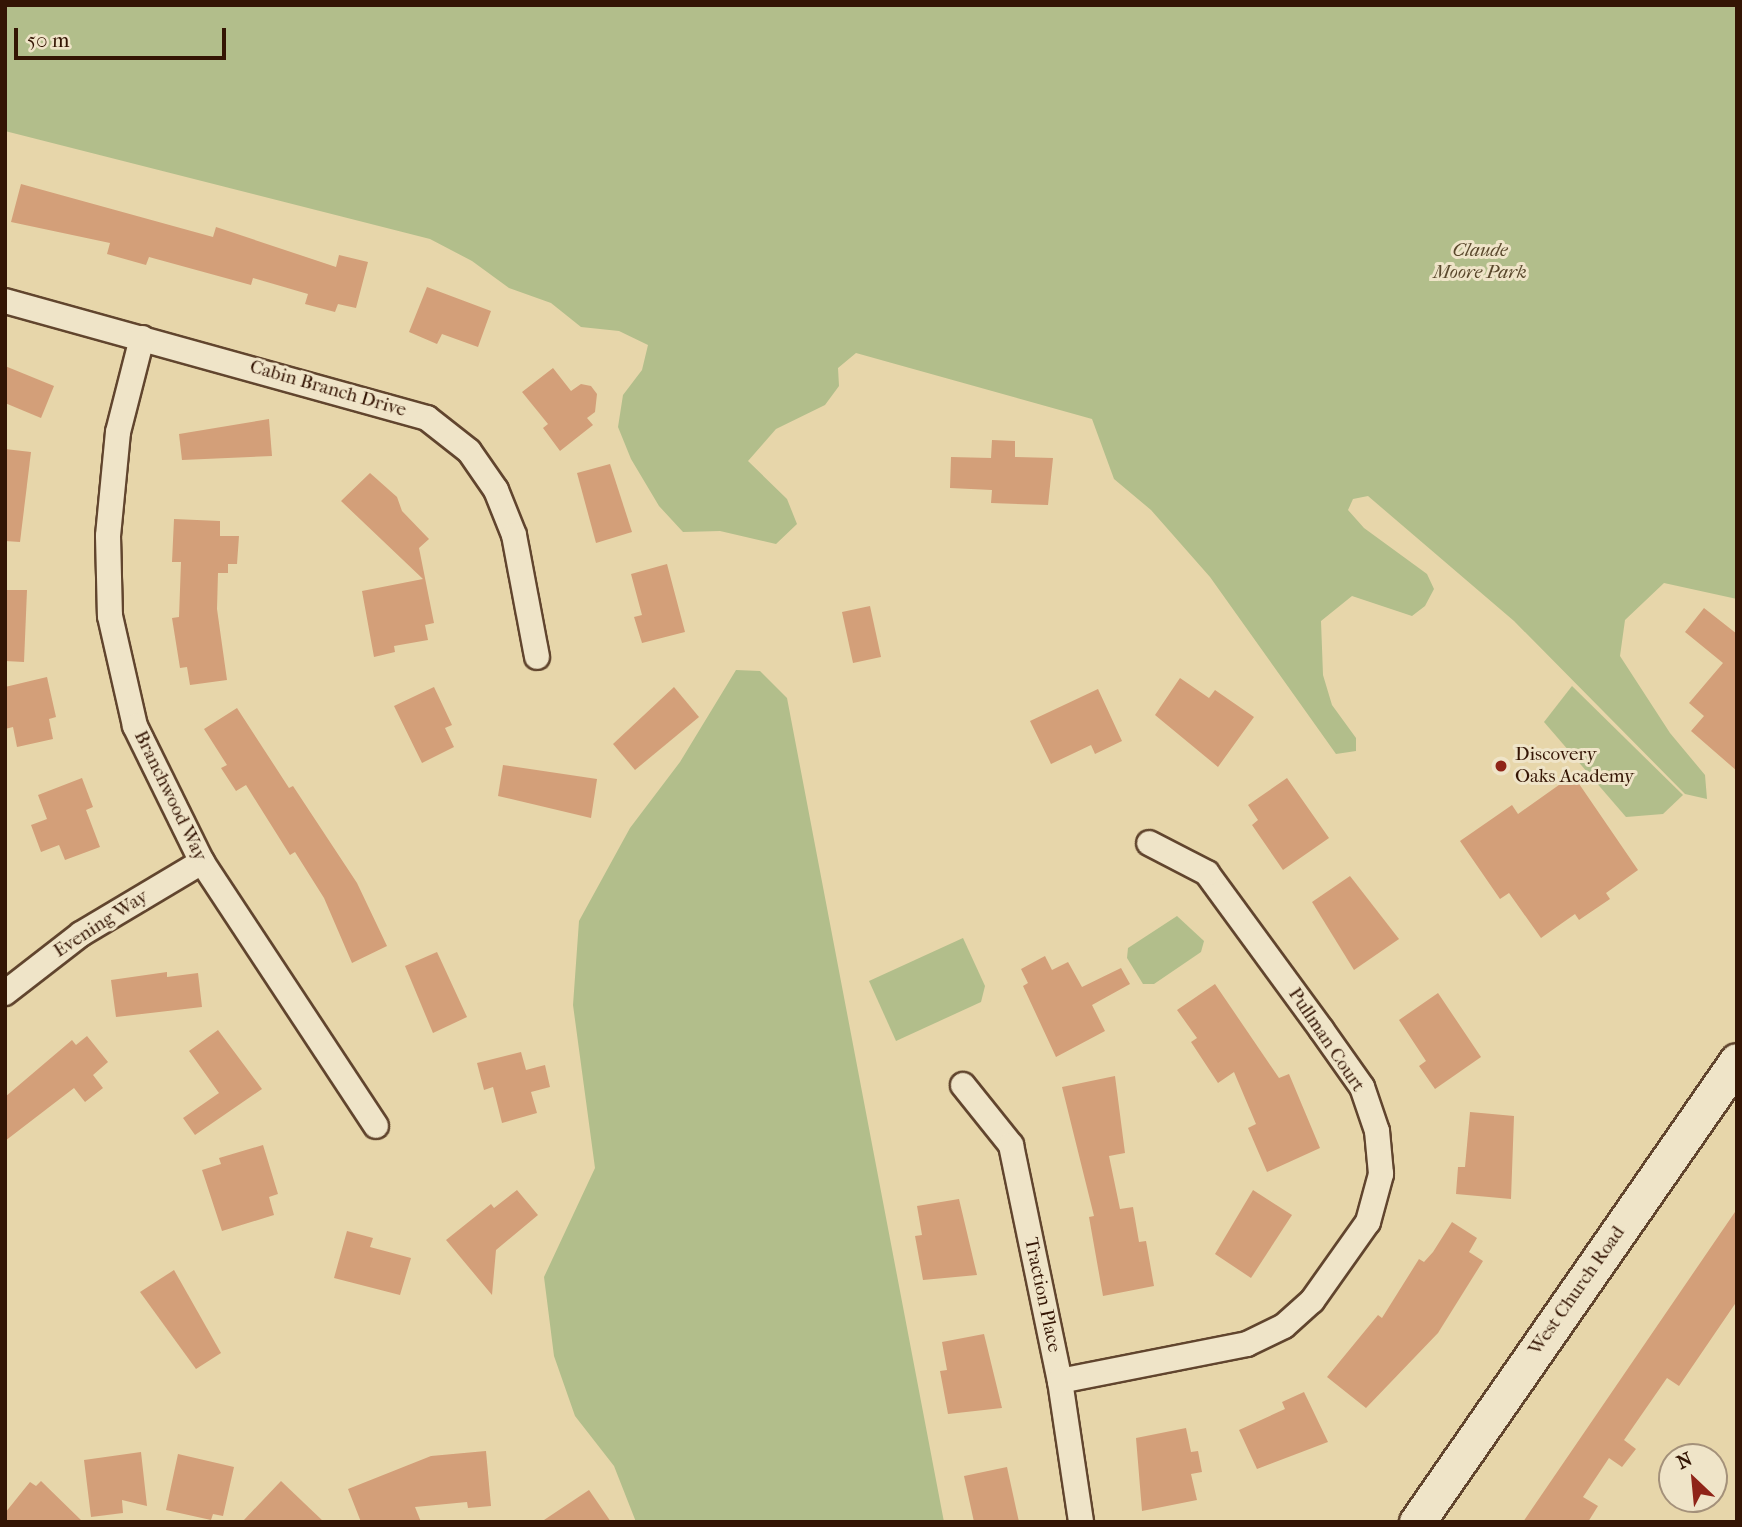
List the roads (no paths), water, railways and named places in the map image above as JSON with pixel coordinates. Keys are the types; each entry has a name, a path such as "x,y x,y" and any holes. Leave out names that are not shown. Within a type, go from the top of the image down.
{"main road":[{"name":"West Church Road","path":"1417,1522 1737,1061"}],"street":[{"name":"Cabin Branch Drive","path":"5,301 396,407 427,418 469,451 496,490 514,535 537,657"},
{"name":"Branchwood Way","path":"142,338 118,432 108,536 110,617 135,726 202,862 376,1126"},
{"name":"Pullman Court","path":"1060,1381 1247,1344 1284,1326 1312,1301 1368,1222 1381,1174 1377,1131 1362,1087 1321,1028 1207,873 1149,843"},
{"name":"Evening Way","path":"5,993 81,934 202,862"},
{"name":"Traction Place","path":"963,1085 1011,1145 1060,1381 1081,1522"}],"place":[{"name":"Discovery Oaks Academy","path":"1501,766"}],"park label":[{"name":"Claude Moore Park","path":"1480,262"}]}
